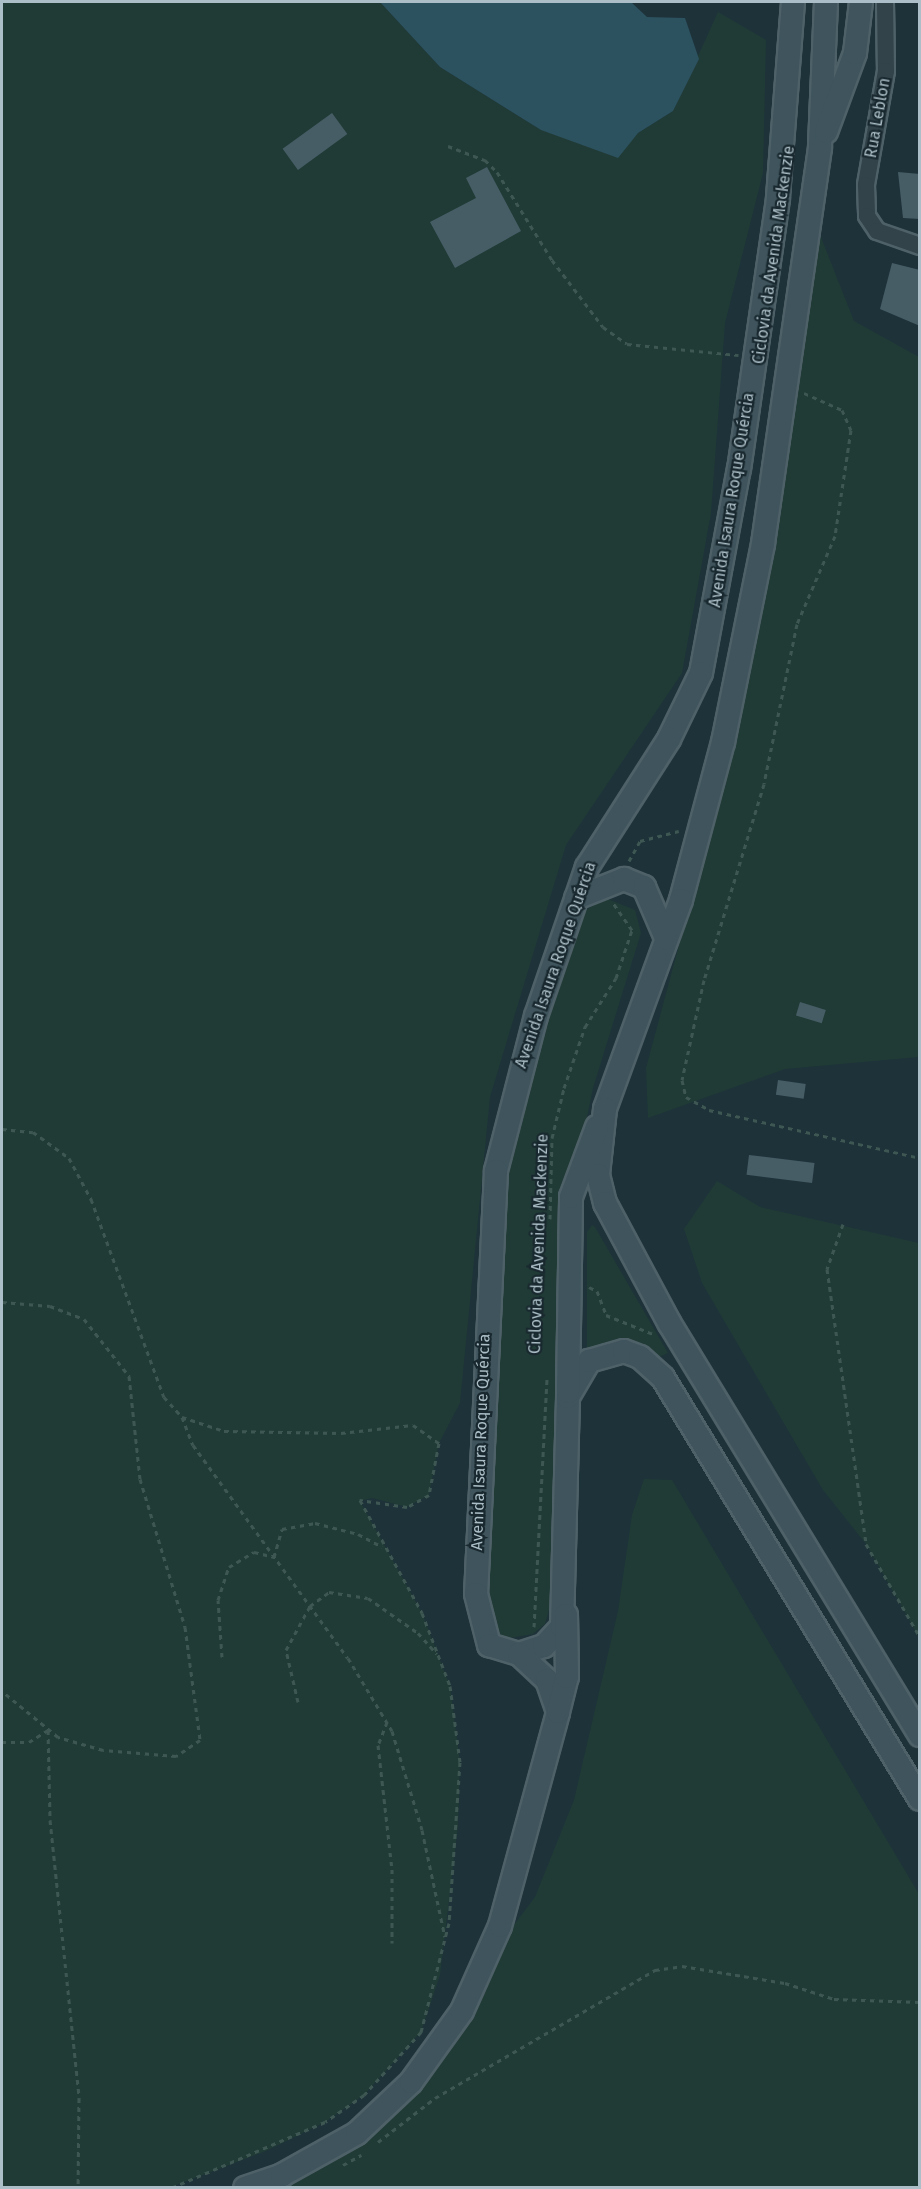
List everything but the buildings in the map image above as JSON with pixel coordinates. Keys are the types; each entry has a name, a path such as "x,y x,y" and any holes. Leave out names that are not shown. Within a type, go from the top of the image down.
{"main road":[{"name":"Avenida Isaura Roque Quércia","path":"519,1654 489,1645 476,1594 496,1171 536,1016 587,867 669,739 701,673 756,355 779,188 793,2"},
{"name":"Avenida Isaura Roque Quércia","path":"245,2187 282,2175 357,2133 411,2082 462,2011 500,1926 558,1712 567,1677 571,1197 666,938 723,742 763,544 820,148 826,2"},
{"path":"820,148 855,53 861,2"},
{"path":"576,898 624,879 644,887 666,938"},
{"name":"Avenida Isaura Roque Quércia","path":"605,1109 598,1175 621,1235 920,1735"},
{"name":"Avenida Isaura Roque Quércia","path":"568,1397 589,1361 607,1353 624,1352 653,1366 920,1799"},
{"path":"558,1712 548,1680 519,1654 555,1637 566,1614"}],"street":[{"name":"Rua Leblon","path":"885,2 886,71 866,185 867,216 878,231 920,246"}],"path":[{"path":"448,146 484,160 497,172 552,260 603,327 619,338 638,345 756,355"},
{"path":"785,387 842,410 851,430 835,536 797,624 764,784 708,969 682,1080 686,1097 709,1110 920,1158"},
{"name":"Ciclovia da Avenida Mackenzie","path":"550,1227 552,1138 564,1088 585,1027 615,978 632,930 612,906 640,841 672,836 683,821"},
{"path":"2,1129 33,1132 69,1158 91,1199 164,1397 182,1417 193,1445 310,1606 387,1722 422,1830 446,1940"},
{"path":"843,1224 827,1269 866,1544 920,1638"},
{"path":"2,1302 50,1306 84,1319 129,1376 140,1479 185,1627 200,1740 176,1756 103,1750 48,1730 2,1691"},
{"name":"Ciclovia da Avenida Mackenzie","path":"534,1627 548,1370"},
{"path":"171,2187 266,2151 325,2122 363,2095 420,2032 446,1940 460,1762 450,1686 439,1657 422,1613 384,1548 360,1500 407,1507 429,1495 439,1443 430,1432 413,1425 341,1433 224,1431 182,1417"},
{"path":"274,1557 282,1528 297,1523 358,1534 384,1548"},
{"path":"222,1657 218,1600 229,1567 254,1552 274,1557"},
{"path":"298,1702 286,1650 310,1606 328,1592 368,1598 418,1633 439,1657"},
{"path":"387,1722 378,1745 392,1869 392,1943"},
{"path":"2,1742 29,1742 48,1730"},
{"path":"48,1730 50,1820 79,2098 78,2187"},
{"path":"372,2146 435,2098 656,1970 682,1966 785,1983 834,1999 920,2002"},
{"path":"336,2168 363,2153"}],"green space":[{"path":"2,2 380,2 440,67 541,130 638,133 673,111 718,12 766,40 763,173 725,323 711,513 682,673 566,845 490,1097 460,1403 439,1443 429,1495 407,1507 372,1498 360,1501 422,1613 450,1686 460,1762 458,1826 440,1975 421,2032 364,2095 325,2122 266,2151 171,2187 2,2187"},
{"path":"820,235 854,321 919,357 919,1057 785,1069 648,1118 646,1068 742,711"},
{"path":"605,898 635,910 641,933 593,1088 582,1141 550,1606 545,1624 533,1634 504,1639 484,1618 491,1385 510,1130 577,916"},
{"path":"717,1181 760,1207 919,1243 919,1637 866,1544 823,1490 702,1283 684,1229"},
{"path":"592,1225 668,1353 652,1360 587,1349 587,1232"},
{"path":"644,1479 672,1480 919,1894 919,2187 245,2188 357,2133 535,1897 574,1800 618,1611 632,1515"}],"water":[{"path":"380,2 631,2 647,17 685,18 699,59 673,111 638,133 618,158 541,130 440,67"}]}
